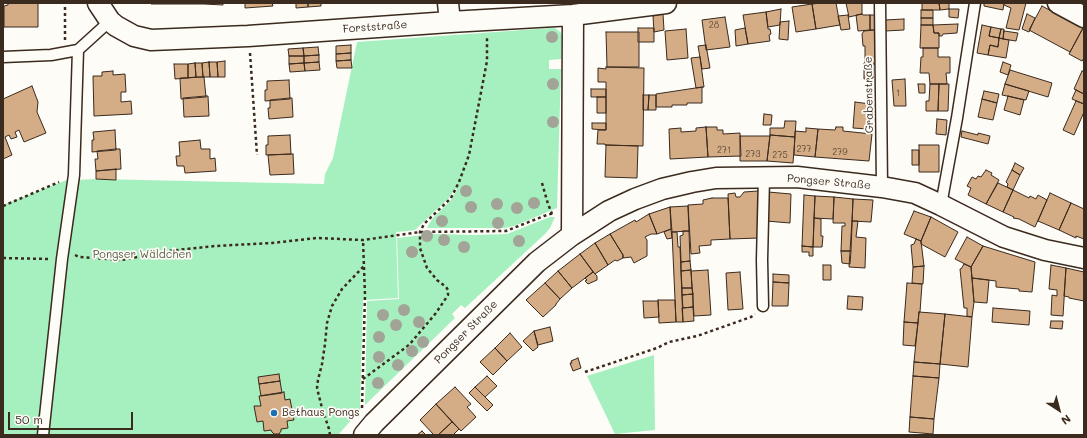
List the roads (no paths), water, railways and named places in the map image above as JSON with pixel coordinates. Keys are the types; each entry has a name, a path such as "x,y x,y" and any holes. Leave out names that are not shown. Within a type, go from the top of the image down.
{"street":[{"name":"Forststraße","path":"98,3 110,21 128,33 151,40 248,36 449,12 483,20 573,15 666,3"},
{"path":"1058,3 1084,17"},
{"path":"572,235 573,15"},
{"name":"Pongser Straße","path":"369,429 537,262 572,235 609,211 662,189 716,178 797,177 882,187 915,193 941,204 1004,237 1044,250 1084,258"}],"lane":[{"name":"Grabenstraße","path":"880,3 882,187"},
{"path":"941,204 957,118 975,3"},
{"path":"3,57 51,55 78,50 110,21"},
{"path":"43,435 63,254 74,175 78,50"},
{"path":"763,306 762,260 764,178"}],"place":[{"name":"Bethaus Pongs","path":"274,413"}],"park label":[{"name":"Pongser Wäldchen","path":"142,255"}]}
